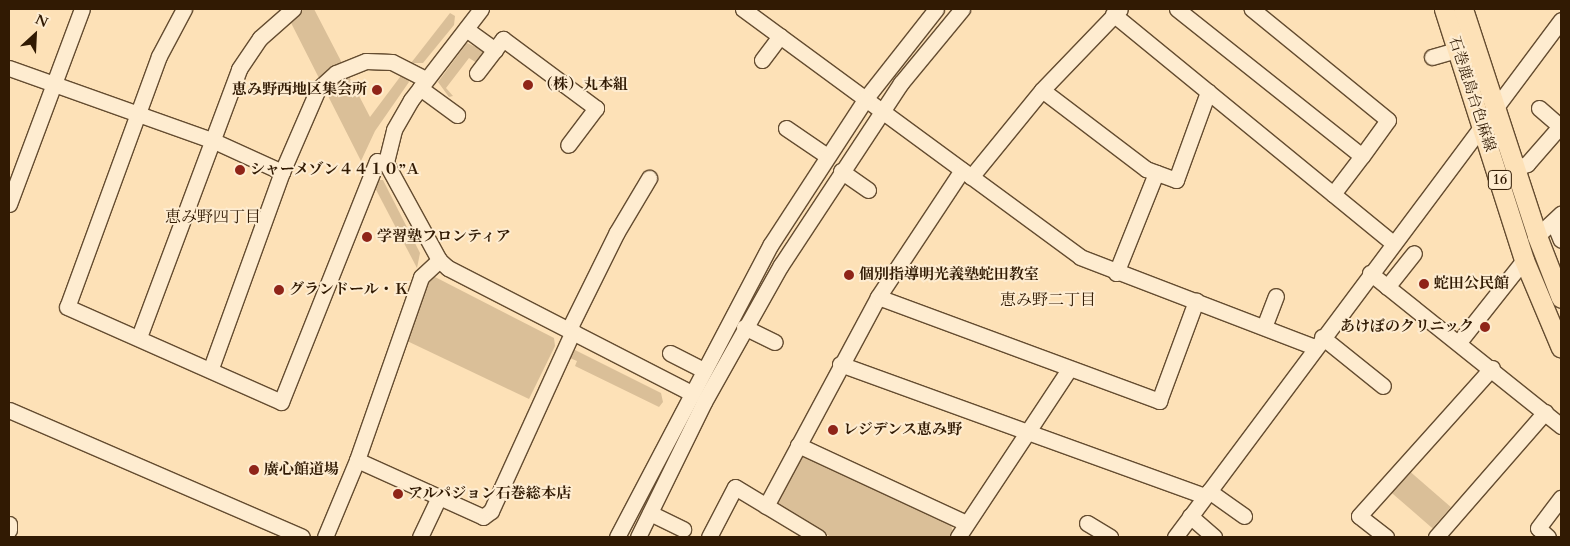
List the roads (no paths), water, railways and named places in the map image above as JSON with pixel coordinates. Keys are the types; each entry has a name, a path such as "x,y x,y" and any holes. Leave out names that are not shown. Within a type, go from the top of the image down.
{"main road":[{"name":"石巻鹿島台色麻線","path":"1444,9 1524,260 1561,348"},
{"name":"石巻鹿島台色麻線","path":"1463,9 1537,236 1561,298"}],"street":[{"path":"9,204 82,9"},
{"path":"184,9 162,50 140,114 67,307 211,368 281,402 377,161 386,163"},
{"path":"139,337 243,61 267,30 293,9"},
{"path":"617,537 771,244 866,98 936,9"},
{"path":"638,537 744,327 841,171 900,83 962,9"},
{"path":"1177,9 1362,156"},
{"path":"1252,9 1388,120 1333,194"},
{"path":"747,10 1057,242 1080,257 1116,273 1264,327 1319,342 1383,386"},
{"path":"766,506 840,364 878,298 967,174 1116,11 1208,92 1393,243"},
{"path":"495,50 471,16 423,84 394,130 386,163 439,260 460,275 571,330 691,393"},
{"path":"1175,537 1561,20"},
{"path":"762,60 780,36"},
{"path":"477,74 503,39 596,108 568,145"},
{"path":"1432,57 1457,50"},
{"path":"211,368 282,172 312,98 336,73 360,63 382,61 403,66 453,113 459,98"},
{"path":"9,68 214,141 282,172"},
{"path":"1042,90 1146,169 1176,180 1208,92"},
{"path":"1516,168 1527,164 1561,125 1539,108"},
{"path":"786,128 827,156"},
{"path":"841,171 868,190"},
{"path":"1116,273 1156,174"},
{"path":"357,460 483,517 491,511 571,330 617,232 649,178"},
{"path":"1537,236 1558,218"},
{"path":"1558,218 1561,240"},
{"path":"1388,287 1414,252"},
{"path":"326,537 357,460 421,277 439,260"},
{"path":"1459,342 1524,260"},
{"path":"1370,274 1492,368 1561,426"},
{"path":"1264,327 1276,296"},
{"path":"878,298 1159,401 1196,301"},
{"path":"744,327 775,342"},
{"path":"670,353 704,370"},
{"path":"840,364 1028,433 1207,493 1244,516"},
{"path":"1386,537 1359,516 1492,368"},
{"path":"958,537 1069,369"},
{"path":"9,410 302,537"},
{"path":"1436,537 1545,412"},
{"path":"798,445 966,523"},
{"path":"709,537 735,487 818,537"},
{"path":"420,537 439,497"},
{"path":"1548,537 1538,528 1561,498"},
{"path":"650,513 683,529"},
{"path":"1190,516 1214,537"},
{"path":"1087,523 1110,537"},
{"path":"9,524 9,530"}],"place":[{"name":"（株）丸本組","path":"528,85"},
{"name":"恵み野西地区集会所","path":"377,90"},
{"name":"シャーメゾン４４１０”Ａ","path":"240,170"},
{"name":"学習塾フロンティア","path":"367,237"},
{"name":"個別指導明光義塾蛇田教室","path":"849,275"},
{"name":"蛇田公民館","path":"1424,284"},
{"name":"グランドール・Ｋ","path":"279,290"},
{"name":"あけぼのクリニック","path":"1485,327"},
{"name":"レジデンス恵み野","path":"833,430"},
{"name":"廣心館道場","path":"254,470"},
{"name":"アルパジョン石巻総本店","path":"398,494"}],"district":[{"name":"恵み野四丁目","path":"213,217"},
{"name":"恵み野二丁目","path":"1048,300"}]}
